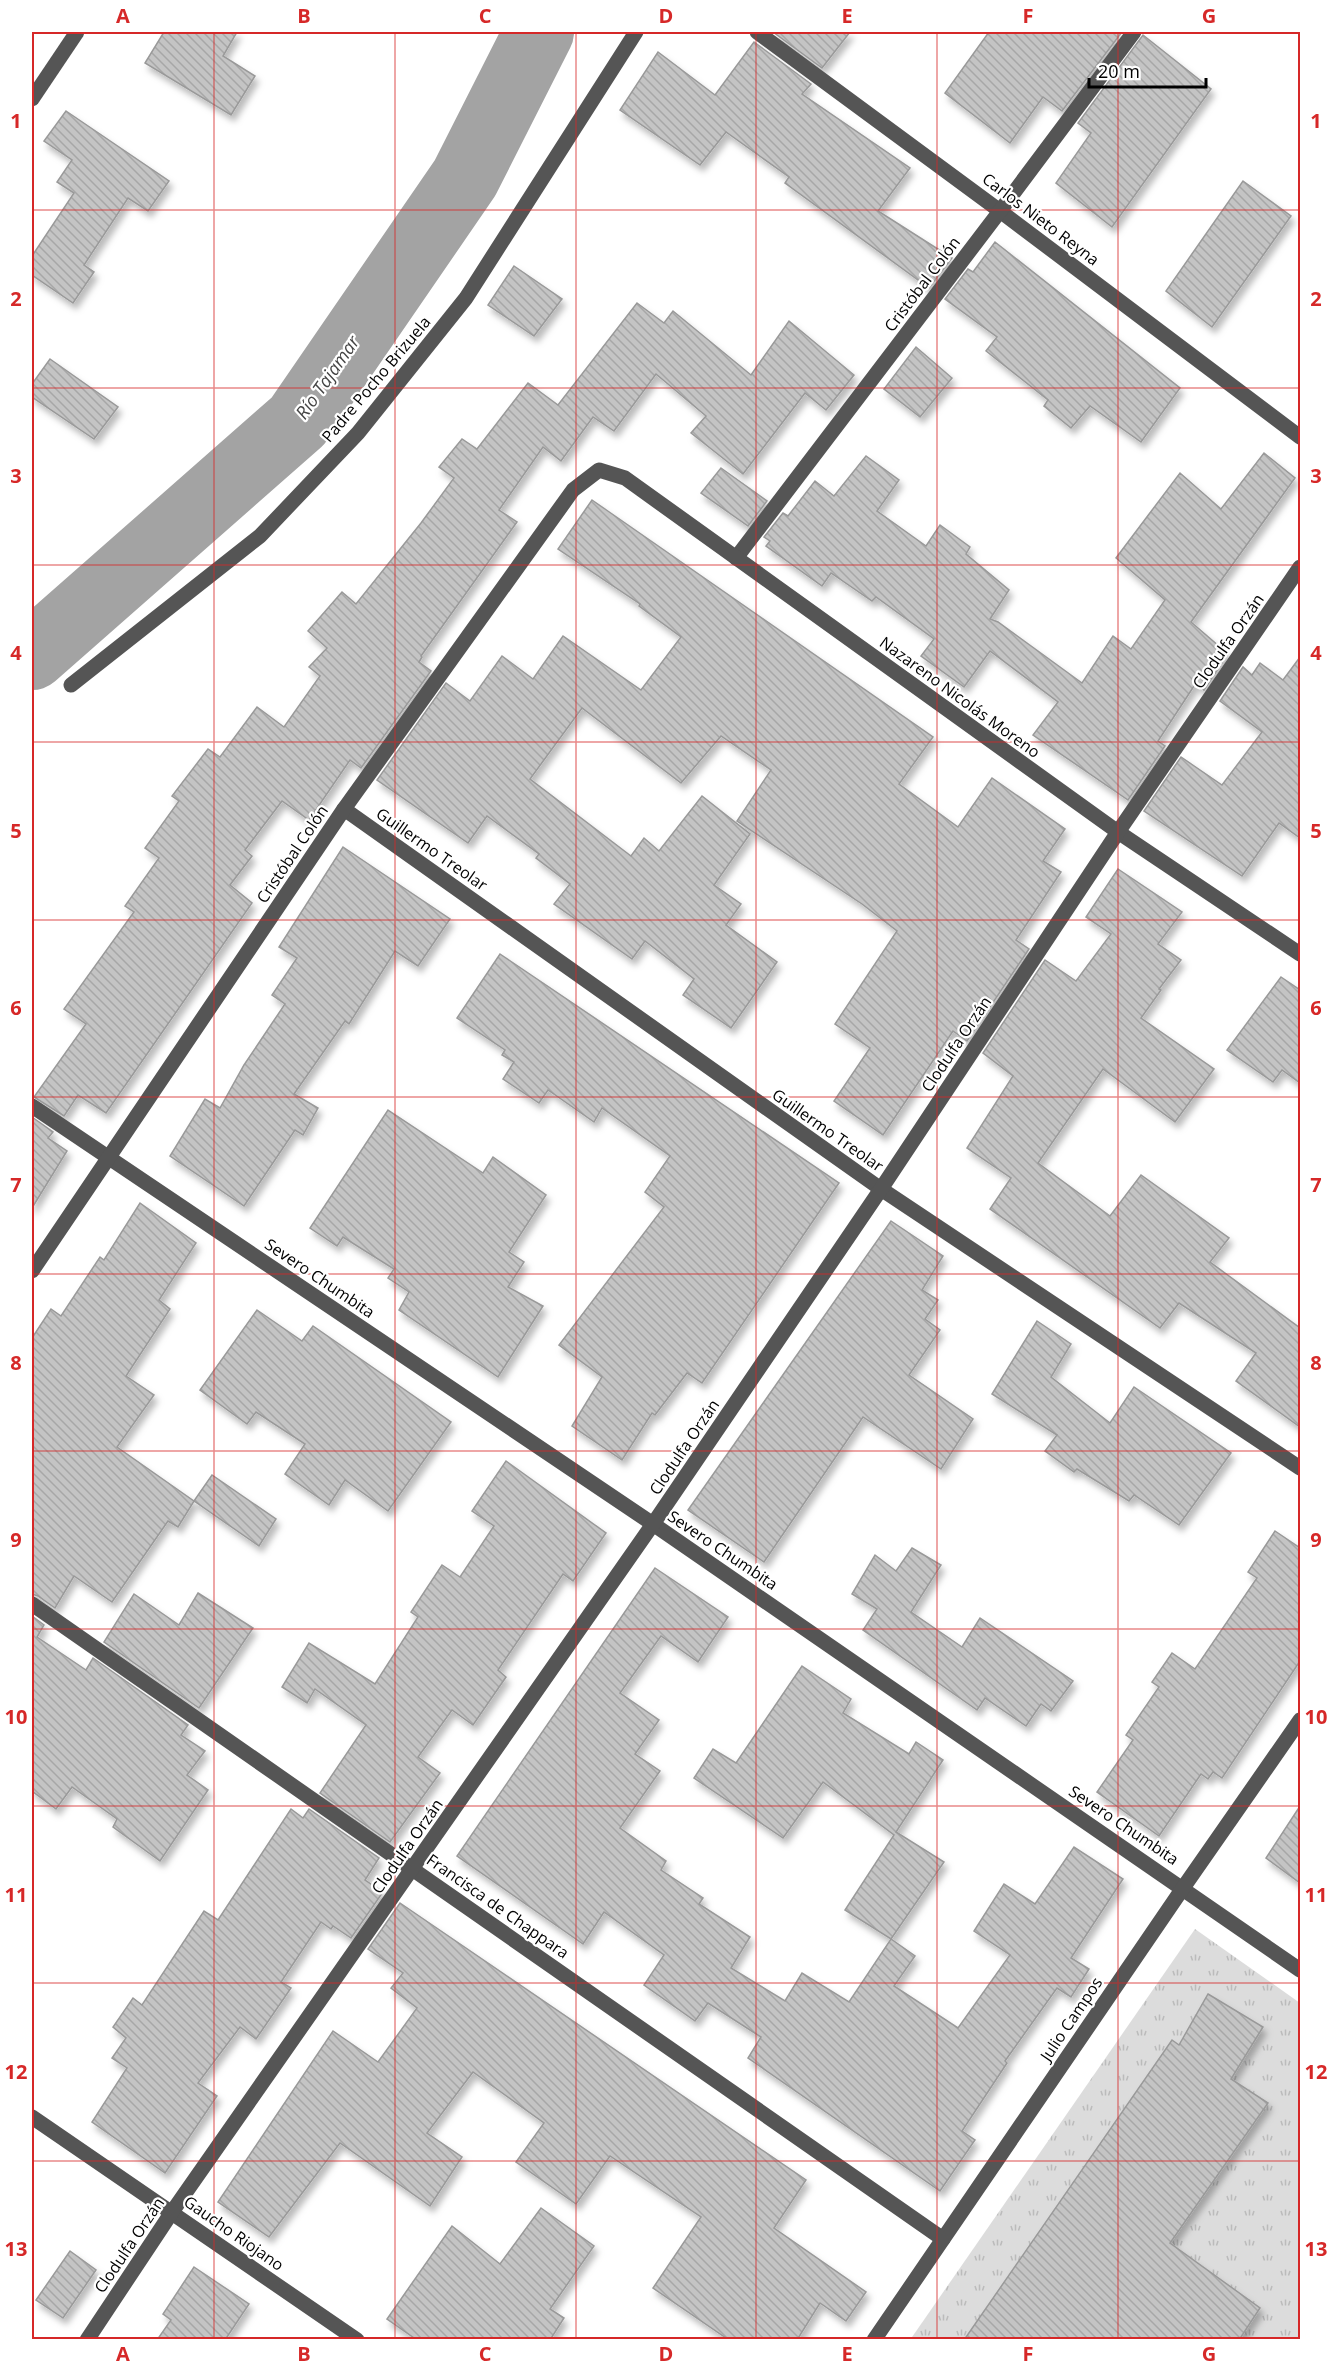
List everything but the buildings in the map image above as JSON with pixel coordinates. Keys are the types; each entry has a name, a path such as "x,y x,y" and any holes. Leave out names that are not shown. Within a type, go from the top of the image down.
{"street":[{"path":"32,99 77,32"},
{"name":"Padre Pocho Brizuela","path":"71,685 260,536 358,433 466,298 636,32"},
{"name":"Carlos Nieto Reyna","path":"758,32 1300,437"},
{"name":"Cristóbal Colón","path":"736,558 1134,32"},
{"name":"Cristóbal Colón","path":"32,1271 344,809 573,490 599,470"},
{"name":"Nazareno Nicolás Moreno","path":"599,470 625,478 1118,832 1300,954"},
{"name":"Clodulfa Orzán","path":"87,2340 172,2212 414,1869 653,1524 881,1189 1118,832 1300,567"},
{"name":"Guillermo Treolar","path":"344,809 881,1189 1300,1468"},
{"name":"Severo Chumbita","path":"32,1106 653,1524 1300,1970"},
{"name":"Francisca de Chappara","path":"32,1604 943,2239"},
{"name":"Julio Campos","path":"874,2340 1300,1720"},
{"name":"Gaucho Riojano","path":"32,2117 357,2340"}],"green space":[{"path":"1195,1929 1300,2003 1300,2339 910,2340"}],"waterway":[{"name":"Río Tajamar","path":"32,655 298,421 465,178 539,32"}]}
